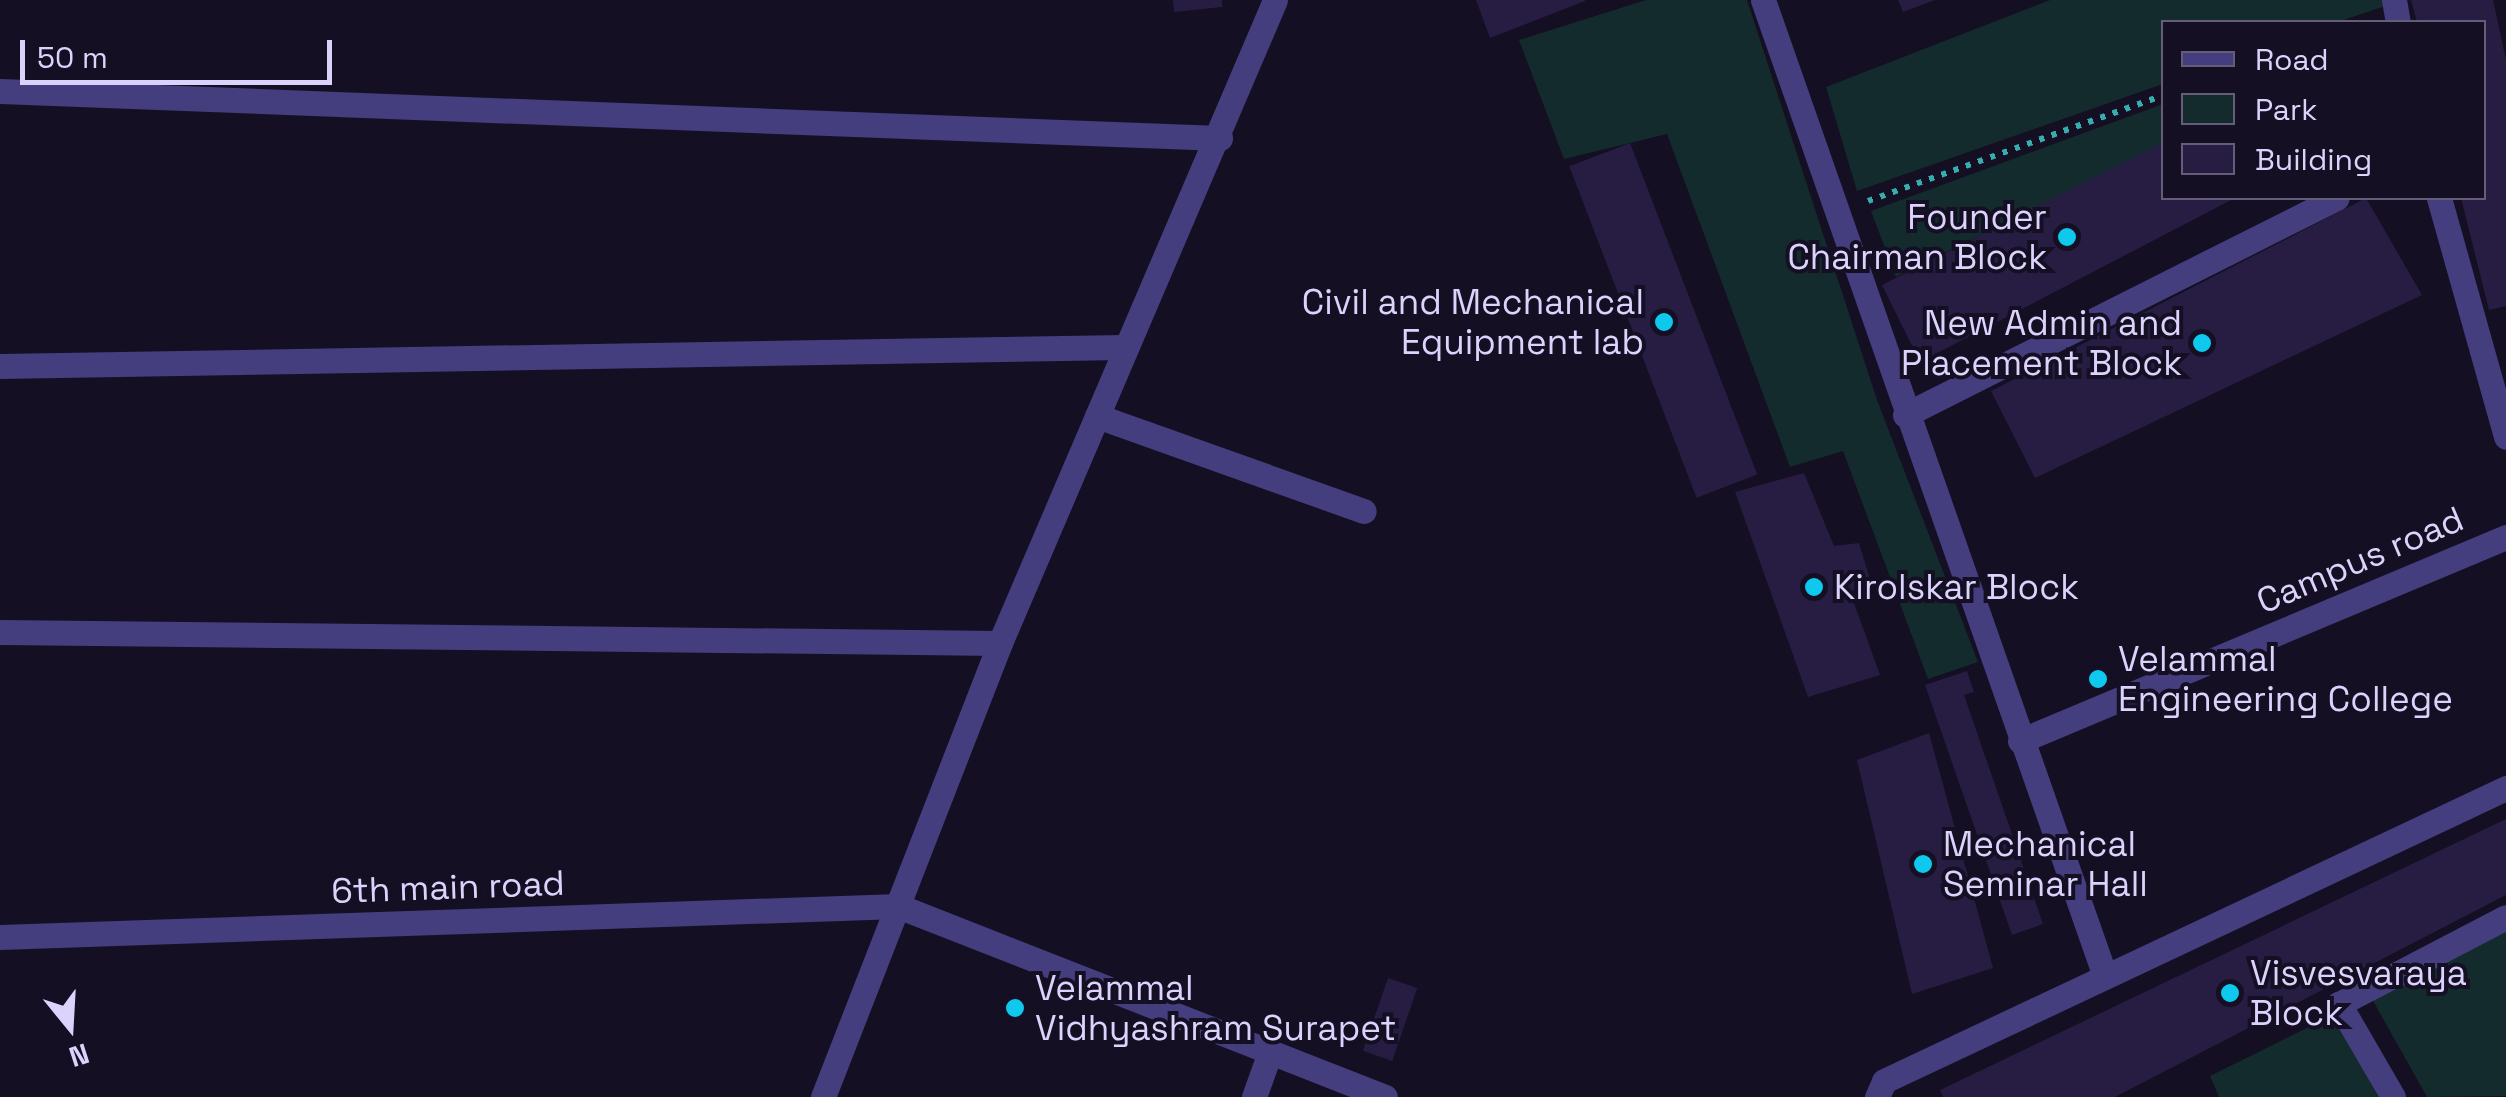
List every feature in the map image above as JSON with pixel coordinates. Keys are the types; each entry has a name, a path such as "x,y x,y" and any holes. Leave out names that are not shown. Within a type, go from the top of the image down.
{"street":[{"path":"822,1097 1000,642 1124,347 1220,138 1276,0"},
{"path":"1762,0 2104,973"},
{"path":"0,91 1220,138"},
{"path":"1905,414 2332,200"},
{"path":"2440,200 2506,436"},
{"path":"0,366 1124,347"},
{"path":"1097,416 1364,511"},
{"name":"Campus road","path":"2020,741 2506,537"},
{"path":"0,632 1000,642"},
{"path":"1877,1097 1884,1081 2104,973 2506,788"},
{"path":"898,906 1385,1097"},
{"name":"6th main road","path":"0,937 898,906"},
{"path":"2393,1097 2338,1004 2506,917"},
{"path":"1254,1097 1270,1052"}],"path":[{"path":"1836,212 2161,96"}],"green space":[{"path":"1646,0 1747,0 1877,400 1978,662 1928,679 1843,451 1790,467 1667,134 1564,159 1519,40"},
{"path":"2050,0 2387,0 2388,5 2344,20 2161,20 2161,85 1857,191 1826,87"},
{"path":"2161,105 2161,145 1896,277 1871,211"},
{"path":"2506,932 2506,1096 2427,1097 2372,999"},
{"path":"2335,1014 2378,1097 2219,1097 2210,1076"}],"building":[{"path":"1173,0 1222,0 1222,7 1174,12"},
{"path":"1476,0 1585,0 1585,1 1490,38"},
{"path":"1898,0 1935,0 1903,12"},
{"path":"2411,0 2493,0 2506,60 2506,306 2489,310 2462,200 2486,200 2486,20 2416,20"},
{"name":"Civil and Mechanical Equipment lab","path":"1630,143 1757,474 1697,498 1569,166"},
{"name":"Founder Chairman Block","path":"2161,144 2161,200 2231,200 1920,362 1882,285"},
{"name":"New Admin and Placement Block","path":"2362,200 2367,200 2422,295 2035,478 1991,391"},
{"name":"Kirolskar Block","path":"1804,473 1834,546 1859,543 1871,583 1850,592 1880,675 1808,697 1735,492"},
{"path":"1967,671 1974,692 1964,695 2043,924 2012,935 1925,685"},
{"name":"Mechanical Seminar Hall","path":"1929,733 1993,968 1912,994 1857,760"},
{"name":"Visvesvaraya Block","path":"2506,819 2506,895 2115,1097 1943,1097 1940,1090"},
{"path":"1388,978 1417,988 1392,1061 1363,1051"}],"place":[{"name":"Founder Chairman Block","path":"2067,237"},
{"name":"Civil and Mechanical Equipment lab","path":"1664,322"},
{"name":"New Admin and Placement Block","path":"2202,343"},
{"name":"Kirolskar Block","path":"1814,587"},
{"name":"Velammal Engineering College","path":"2098,679"},
{"name":"Mechanical Seminar Hall","path":"1923,864"},
{"name":"Visvesvaraya Block","path":"2230,993"},
{"name":"Velammal Vidhyashram Surapet","path":"1015,1008"}]}
